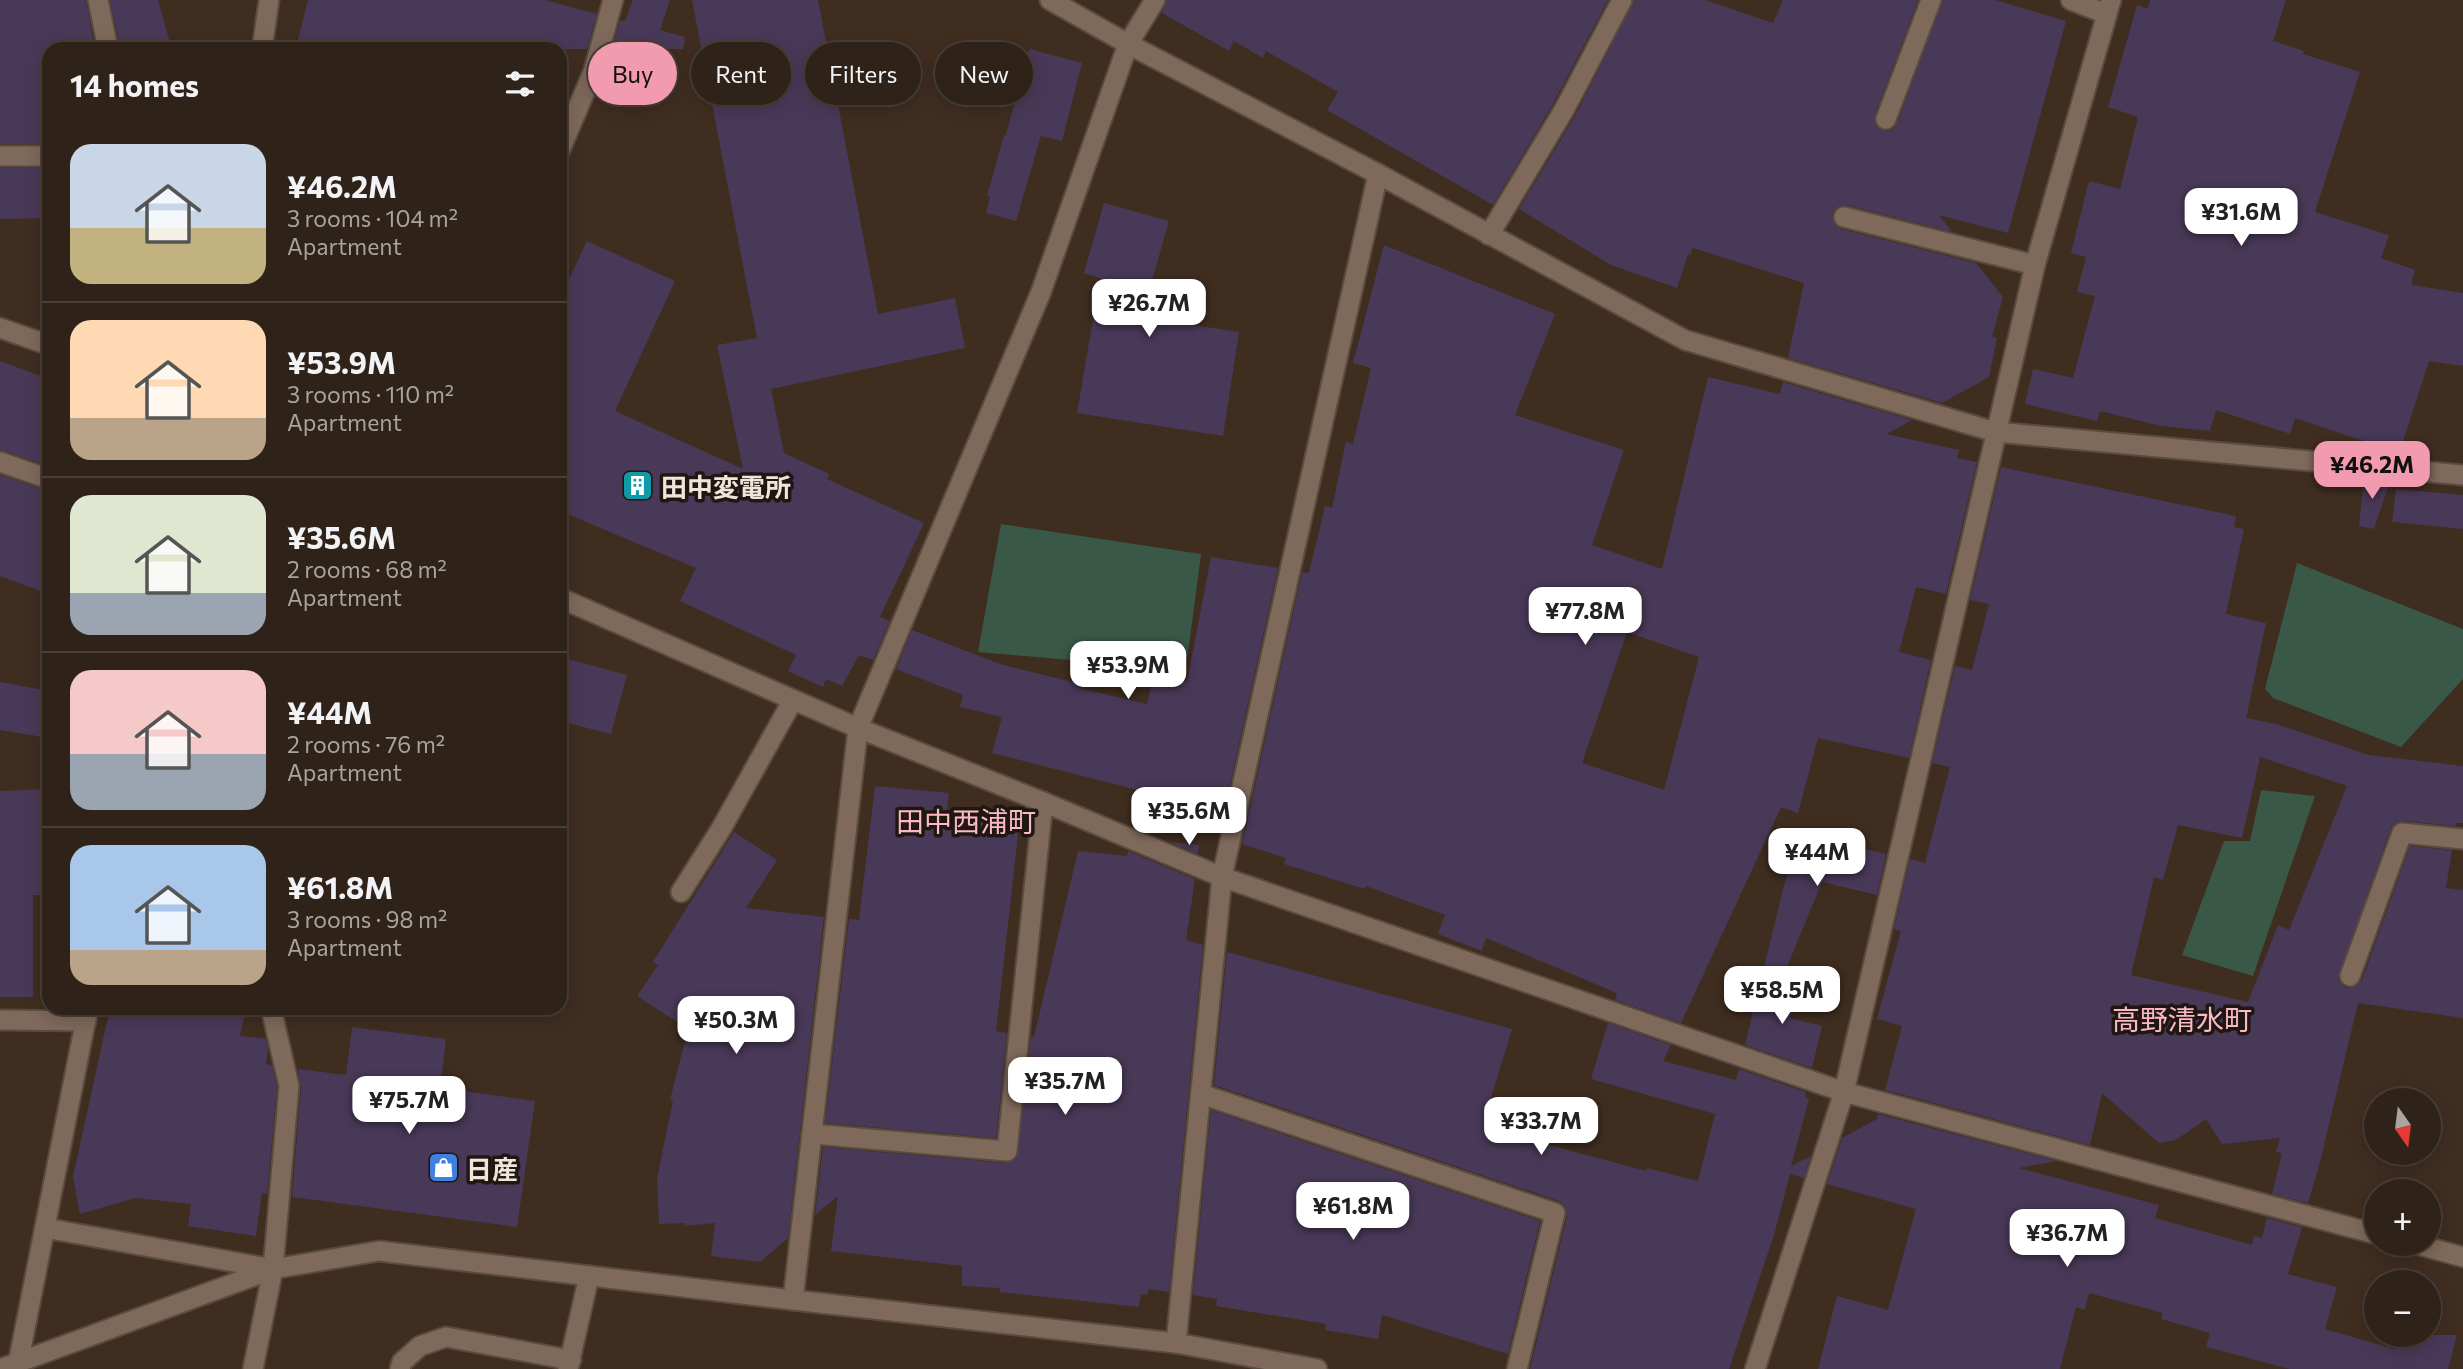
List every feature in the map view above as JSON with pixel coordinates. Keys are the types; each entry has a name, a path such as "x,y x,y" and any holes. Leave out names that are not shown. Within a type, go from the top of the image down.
{"street":[{"path":"98,0 107,42"},
{"path":"263,42 269,0"},
{"path":"567,132 594,70 613,0"},
{"path":"1050,0 1685,340 1995,432 2463,475"},
{"path":"793,1300 858,729 1041,292 1128,44 1155,0"},
{"path":"1489,234 1564,110 1622,0"},
{"path":"1886,119 1931,0"},
{"path":"1755,1369 1844,1092 2035,265 2108,7 2071,0"},
{"path":"0,156 42,156"},
{"path":"1176,1343 1222,877 1378,174"},
{"path":"1844,217 2035,265"},
{"path":"0,328 42,343"},
{"path":"0,462 42,477"},
{"path":"567,601 858,729 1222,877 1844,1092 2364,1231"},
{"path":"681,892 721,829 793,700"},
{"path":"812,1134 1007,1151 1043,802"},
{"path":"2350,976 2402,833 2463,839"},
{"path":"0,1020 87,1015 45,1228 12,1367"},
{"path":"253,1369 273,1269 289,1086 273,1015"},
{"path":"1201,1094 1555,1213 1517,1369"},
{"path":"45,1228 273,1269"},
{"path":"12,1367 273,1269 379,1251 1176,1343 1317,1369"},
{"path":"2441,1251 2463,1257"},
{"path":"400,1369 401,1362 420,1346 446,1337 570,1365 590,1276"}],"green space":[{"path":"1001,524 1201,554 1188,653 1182,676 1082,661 978,652"},
{"path":"2297,563 2463,629 2463,679 2401,747 2273,698 2265,689"},
{"path":"2261,790 2315,796 2253,976 2182,955 2224,841 2250,841"}],"building":[{"path":"0,0 86,0 94,42 42,42 42,144 0,144"},
{"path":"110,0 158,0 170,42 119,42"},
{"path":"308,0 545,0 597,14 587,49 567,49 567,42 298,40"},
{"path":"633,0 670,0 660,30 685,37 683,49 677,49 677,42 614,42 620,20 625,21"},
{"path":"692,0 818,0 826,42 805,42 805,105 838,105 878,314 955,298 965,348 771,389 784,453 829,474 827,479 924,523 880,617 890,621 873,660 859,655 842,686 826,679 823,687 788,671 796,655 680,601 696,568 567,514 567,283 587,241 675,281 615,411 743,469 717,345 757,338 712,105 791,105 791,42 700,42"},
{"path":"1167,0 1608,0 1553,104 1493,205 1327,110 1338,92 1266,51 1263,58 1234,41 1229,51 1162,13"},
{"path":"1634,0 1705,0 1773,23 1783,0 1918,0 1875,115 1876,126 1887,131 1893,129 1897,123 1943,0 1995,0 2066,21 2008,233 1939,215 1952,232 1846,205 1836,208 1832,215 1835,225 1841,229 1976,263 2003,297 1992,337 1997,338 1989,377 1942,403 1788,358 1804,283 1693,248 1690,255 1688,254 1677,288 1611,265 1519,209 1575,116"},
{"path":"2150,0 2286,0 2273,41 2304,51 2303,54 2360,72 2315,212 2389,235 2381,258 2415,270 2411,285 2463,293 2463,366 2429,361 2398,457 2366,454 2367,442 2295,418 2290,434 2216,410 2210,431 2161,426 2100,411 2097,421 2025,404 2033,369 2073,378 2095,296 2077,292 2086,257 2071,253 2089,181 2120,189 2138,117 2108,107 2137,5 2148,9"},
{"path":"1033,50 1082,63 1062,141 1041,136 1016,221 986,213 990,197 987,196 1014,105 1033,105"},
{"path":"0,168 42,168 42,218 0,219"},
{"path":"1104,203 1169,221 1145,305 1194,313 1192,325 1239,332 1223,436 1077,413 1100,278 1084,273"},
{"path":"1384,245 1555,314 1515,415 1624,450 1592,545 1662,569 1708,377 1780,394 1783,382 1912,420 1886,434 1959,450 1957,458 1977,462 1946,594 1916,587 1899,652 1931,660 1909,758 1818,738 1798,813 1781,807 1681,1023 1615,1000 1617,993 1486,938 1482,951 1438,934 1445,915 1366,886 1365,889 1284,864 1286,858 1242,844 1302,572 1309,573 1325,506 1332,508 1346,442 1353,444 1371,368 1353,363","holes":["1627,632 1699,657 1664,790 1582,763"]},
{"path":"0,361 42,376 42,464 0,450"},
{"path":"2001,467 2236,516 2234,527 2244,529 2226,614 2266,623 2246,718 2276,724 2369,755 2463,766 2463,823 2456,823 2456,826 2403,821 2397,822 2391,828 2338,977 2346,988 2357,986 2362,980 2410,846 2452,850 2446,888 2463,890 2463,1018 2358,1003 2308,1203 2272,1194 2282,1153 2276,1152 2280,1138 2222,1144 2206,1119 2176,1140 2159,1143 2102,1093 2090,1145 1885,1090 1902,1026 1877,1019 1901,931 1894,929 1910,859 1925,863 1950,767 1932,763 1955,666 1972,670 1989,604 1970,600","holes":["2260,757 2347,786 2289,930 2278,925 2248,1002 2131,975 2154,877 2163,880 2178,825 2242,838"]},
{"path":"0,475 42,489 42,591 0,576"},
{"path":"2364,478 2390,481 2374,529 2359,526"},
{"path":"2396,489 2463,495 2463,529 2392,522"},
{"path":"1211,557 1278,568 1224,812 992,753 1002,717 960,707 963,695 896,669 912,630 1000,664 1080,684 1079,688 1147,704 1154,674 1187,682"},
{"path":"567,659 627,675 611,734 567,723"},
{"path":"0,682 42,690 42,737 0,730"},
{"path":"875,786 949,793 946,818 1019,826 996,1031 1007,1033 996,1138 825,1123 849,919 859,920"},
{"path":"42,789 42,895 33,895 33,997 0,997 0,791"},
{"path":"734,832 777,860 746,908 824,917 788,1238 760,1262 711,1256 715,1223 685,1226 685,1223 659,1224 657,1179 673,1100 670,1100 688,1029 637,996 658,965 653,962"},
{"path":"1797,833 1886,854 1877,895 1822,882 1784,974 1764,967"},
{"path":"1170,842 1199,845 1198,854"},
{"path":"1078,851 1127,856 1128,851 1195,879 1186,940 1203,945 1169,1292 1148,1289 1148,1295 1141,1294 1139,1307 1000,1292 1000,1288 962,1286 962,1266 831,1251 838,1196 815,1215 823,1147 1006,1163 1017,1158 1031,1037 1034,1037"},
{"path":"1227,952 1512,1029 1484,1121 1529,1134 1527,1139 1646,1171 1647,1168 1698,1181 1715,1114 1591,1079 1608,1023 1671,1045 1663,1061 1736,1080 1739,1069 1806,1092 1805,1097 1809,1099 1791,1166 1811,1156 1804,1178 1790,1174 1774,1235 1729,1369 1530,1369 1567,1216 1564,1205 1559,1201 1214,1085"},
{"path":"1761,979 1797,988 1790,1018 1822,1026 1812,1068 1745,1045"},
{"path":"108,1015 244,1015 240,1036 266,1039 266,1064 272,1065 277,1087 267,1194 262,1193 256,1236 188,1226 191,1204 135,1198 80,1214 73,1177"},
{"path":"352,1027 446,1039 440,1088 535,1101 517,1227 292,1197 301,1087 298,1069 346,1075"},
{"path":"1211,1110 1540,1221 1508,1354 1382,1315 1378,1339 1325,1330 1326,1324 1216,1306 1217,1299 1193,1295"},
{"path":"1878,1114 2057,1161 2019,1168 2159,1205 2155,1218 2252,1245 2254,1236 2262,1238 2267,1218 2302,1227 2288,1274 2337,1287 2325,1329 2364,1340 2364,1347 2394,1349 2441,1347 2441,1335 2457,1335 2448,1369 2290,1369 2206,1347 2210,1333 2161,1319 2163,1313 2089,1293 2085,1310 2076,1307 2060,1369 1818,1369 1837,1296 1888,1310 1916,1209 1827,1184 1842,1138 1877,1119"}],"place":[{"name":"田中変電所","path":"638,486"},
{"name":"日産","path":"443,1168"}],"district":[{"name":"田中西浦町","path":"966,821"},
{"name":"高野清水町","path":"2182,1019"}]}
